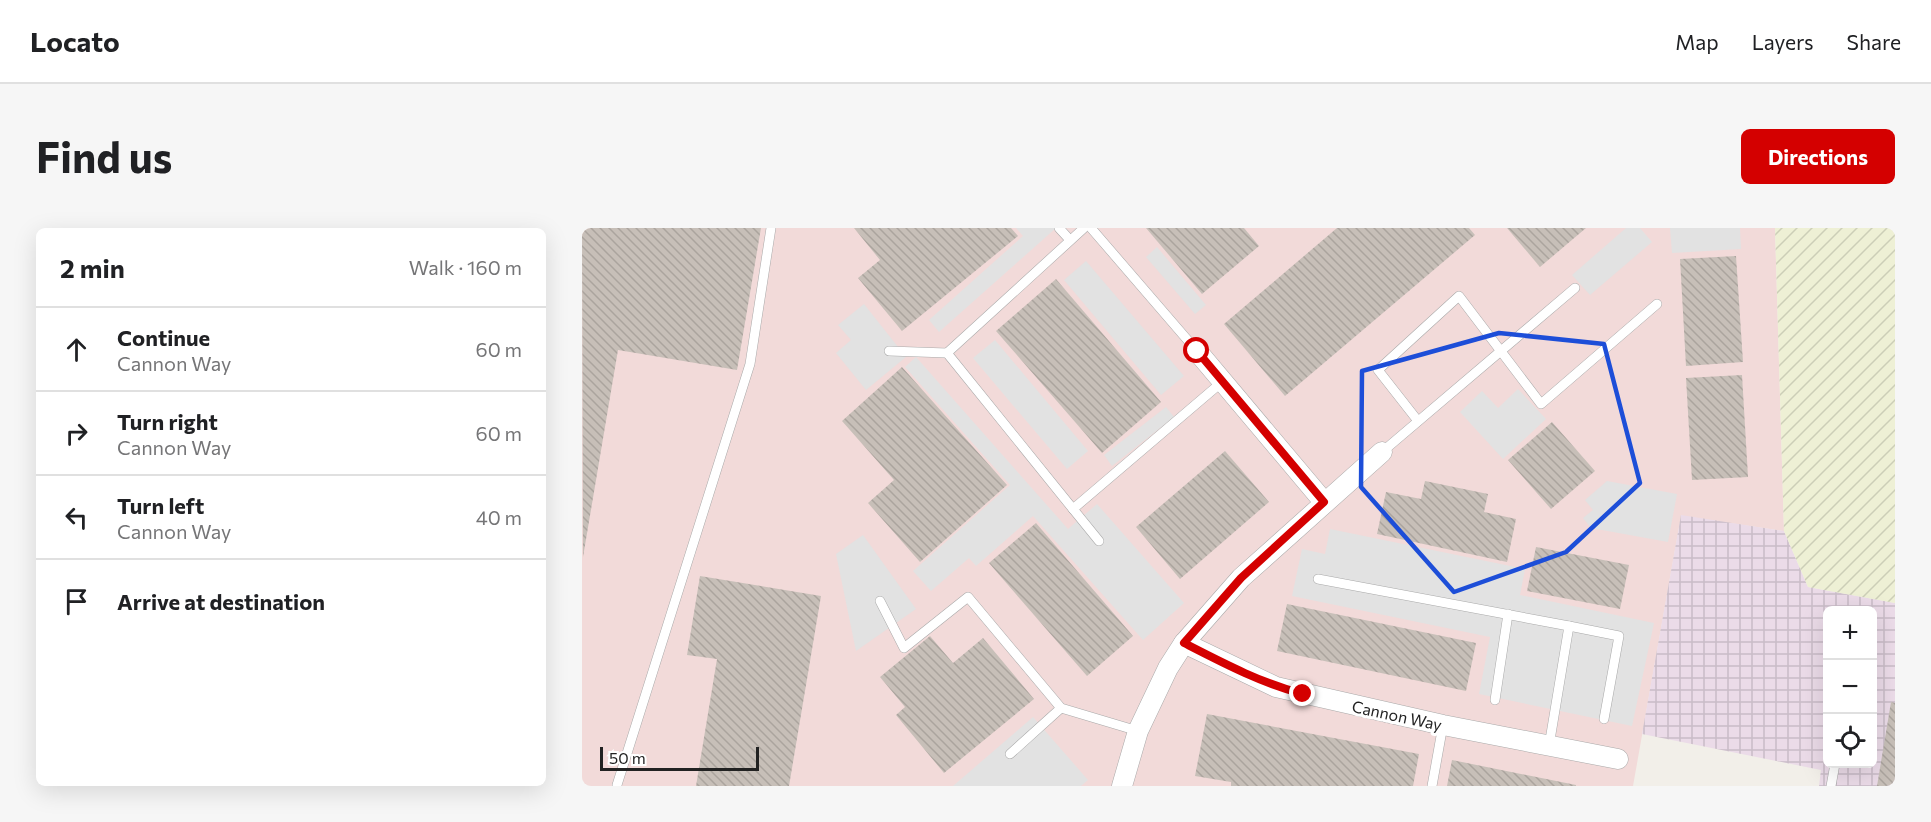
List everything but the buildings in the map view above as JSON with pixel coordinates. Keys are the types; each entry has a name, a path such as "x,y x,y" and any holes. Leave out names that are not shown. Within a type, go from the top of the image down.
{"street":[{"path":"1197,351 1324,502"},
{"path":"1122,786 1138,731 1168,668 1184,643 1241,578 1382,452"},
{"name":"Cannon Way","path":"1184,643 1276,687 1443,726 1618,759"}],"lane":[{"path":"620,786 750,363 771,228"},
{"path":"1059,228 1070,240"},
{"path":"889,351 947,352 1084,228"},
{"path":"1091,228 1197,351"},
{"path":"1382,452 1575,288"},
{"path":"1418,421 1378,370 1459,296 1542,404 1657,304"},
{"path":"947,352 1098,541"},
{"path":"1073,509 1222,382"},
{"path":"1318,579 1619,636 1604,719"},
{"path":"880,601 904,648 968,597 1061,708 1138,731"},
{"path":"1496,700 1508,614"},
{"path":"1549,746 1569,627"},
{"path":"1010,754 1061,708"},
{"path":"1432,786 1443,726"},
{"path":"1831,786 1834,768"}],"highlighted area":[{"path":"1499,333 1604,344 1640,483 1566,552 1454,592 1361,487 1362,371"}],"shaded area":[{"path":"582,228 1775,228 1784,531 1681,516 1633,786 582,786"},
{"path":"1016,228 1056,228 939,332 929,320 1023,236"},
{"path":"1626,228 1640,228 1652,242 1590,295 1572,275"},
{"path":"1670,228 1740,228 1741,249 1672,253"},
{"path":"1157,247 1206,305 1195,314 1146,257"},
{"path":"1086,261 1184,376 1161,395 1064,280"},
{"path":"864,304 906,357 866,390 836,353 851,340 838,325"},
{"path":"995,340 1088,451 1067,469 973,358"},
{"path":"916,357 1068,529 1097,504 1184,603 1143,640 1033,516 976,566 969,558 931,591 913,571 1010,485 905,367"},
{"path":"1518,389 1546,419 1503,459 1460,412 1482,391 1498,408"},
{"path":"1166,407 1174,417 1112,466 1104,455"},
{"path":"1607,481 1677,494 1668,542 1591,528 1583,518 1593,510 1585,500"},
{"path":"1681,515 1784,531 1808,587 1895,603 1895,786 1819,786 1821,770 1642,734"},
{"path":"1330,529 1525,569 1520,595 1654,623 1632,726 1479,694 1490,637 1292,596 1302,549 1325,554"},
{"path":"863,535 916,609 856,651 836,554"},
{"path":"1033,717 1088,780 1081,786 953,786"}],"green space":[{"path":"1775,228 1895,228 1895,603 1808,587 1784,531"}],"route":[{"path":"1197,351 1324,502 1241,578 1184,643 1276,687 1303,694"}]}
